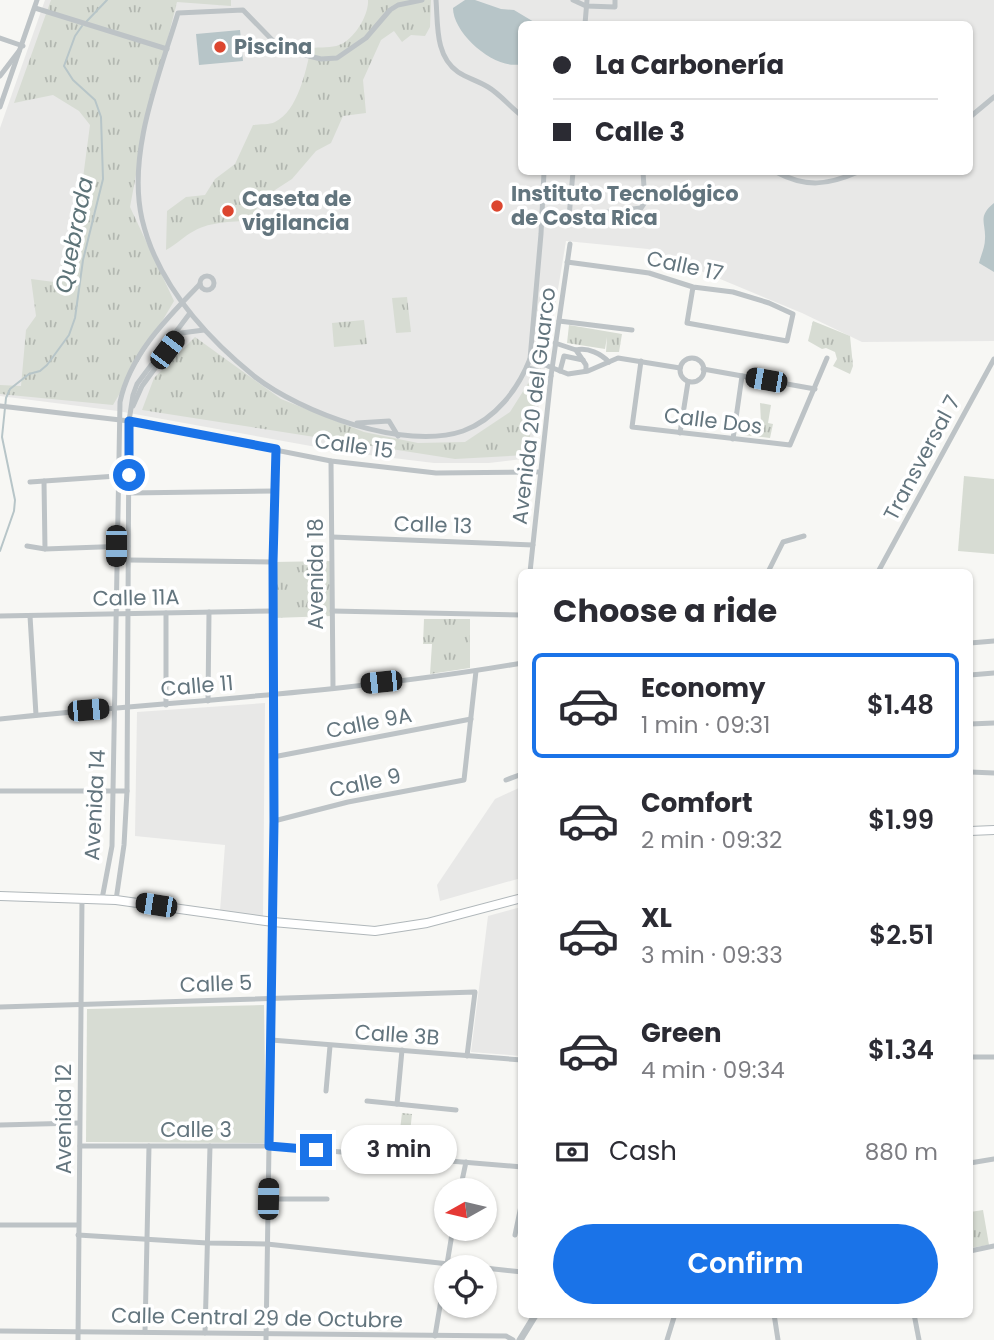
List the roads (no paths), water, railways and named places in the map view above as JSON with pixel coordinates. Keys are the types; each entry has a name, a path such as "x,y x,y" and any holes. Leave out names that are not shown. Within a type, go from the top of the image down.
{"main road":[{"path":"973,831 993,829"},
{"path":"0,896 116,900 272,922 375,931 427,923 518,899"}],"street":[{"path":"0,107 37,0"},
{"path":"422,0 398,5 390,10 366,38 337,58 321,59 281,49 272,43 248,13 237,9 178,13 139,148 138,186 148,239 181,302 204,330 256,377 310,408 398,436 435,436 464,430 488,416 510,397 530,359 544,175"},
{"path":"436,0 441,50 447,61 460,73 490,88 518,112"},
{"path":"573,0 615,7 615,0"},
{"path":"585,21 586,3"},
{"path":"34,8 167,49"},
{"path":"0,38 23,46"},
{"path":"0,76 23,46"},
{"path":"973,114 994,97"},
{"path":"569,218 573,175"},
{"path":"542,223 560,223 569,218 641,208 645,202 643,175"},
{"path":"783,175 795,180 825,183 849,175"},
{"name":"Avenida 20 del Guarco","path":"530,569 539,472 570,244"},
{"name":"Calle 17","path":"567,262 649,272 693,286 733,292 769,303 793,314 787,341 687,323 693,286"},
{"name":"Avenida 14","path":"102,899 112,846 118,419 124,383 138,357 181,302 200,284"},
{"path":"131,412 137,384 190,313"},
{"path":"559,320 632,330"},
{"path":"131,412 142,386 181,333 204,330"},
{"path":"555,343 603,355 609,362"},
{"path":"576,350 586,365 586,371"},
{"path":"560,371 565,356 583,360"},
{"path":"530,359 568,374 586,371 618,358 680,368"},
{"path":"703,369 815,388 827,358"},
{"path":"690,359 700,362 703,369 703,374 697,381 688,382 682,377 680,368 690,359"},
{"name":"Transversal 7","path":"880,569 994,359"},
{"name":"Calle Dos","path":"641,361 632,427 790,445 815,388"},
{"path":"527,367 551,376"},
{"path":"733,439 742,376"},
{"path":"680,433 688,382"},
{"name":"Calle 15","path":"0,407 118,419 331,461 436,473 539,472"},
{"name":"Avenida 14","path":"116,900 127,791 131,412"},
{"path":"353,423 389,421 398,436"},
{"path":"266,1337 274,821 272,611 276,449"},
{"name":"Avenida 18","path":"331,461 333,687"},
{"path":"30,482 117,476"},
{"path":"44,481 45,549"},
{"path":"129,492 274,491"},
{"path":"770,569 783,542 804,536"},
{"name":"Calle 13","path":"332,537 533,545"},
{"path":"27,547 45,549 128,546"},
{"path":"129,560 273,562"},
{"name":"Calle 11A","path":"0,616 272,611"},
{"path":"332,611 518,615"},
{"path":"208,701 209,612"},
{"path":"166,613 166,705"},
{"path":"30,615 36,715"},
{"path":"973,643 994,641"},
{"name":"Calle 11","path":"0,719 272,696 476,671 518,663"},
{"path":"471,719 476,671"},
{"path":"973,675 994,673"},
{"name":"Calle 9A","path":"273,757 471,719"},
{"name":"Calle 9","path":"274,821 348,802 464,780 471,719"},
{"path":"973,724 994,723"},
{"path":"973,772 994,774"},
{"path":"506,780 518,776"},
{"path":"0,791 127,791"},
{"name":"Avenida 12","path":"78,1340 82,898"},
{"name":"Calle 5","path":"0,1007 475,992 467,1056"},
{"name":"Calle 3B","path":"271,1040 518,1060"},
{"path":"326,1091 330,1046"},
{"path":"397,1104 402,1051"},
{"path":"973,1057 994,1057"},
{"path":"366,1101 456,1110"},
{"path":"0,1125 79,1123"},
{"name":"Calle 3","path":"80,1146 269,1146 518,1167"},
{"path":"145,1332 149,1146"},
{"path":"205,1333 210,1146"},
{"path":"973,1162 994,1159"},
{"path":"463,1178 466,1162"},
{"path":"268,1199 327,1199"},
{"path":"515,1234 518,1220"},
{"path":"0,1225 78,1225"},
{"path":"78,1235 267,1244 434,1263"},
{"path":"973,1250 994,1246"},
{"path":"497,1269 518,1272"},
{"path":"435,1336 438,1318"},
{"path":"520,1340 534,1318"},
{"path":"667,1340 674,1318"},
{"path":"775,1318 778,1340"},
{"path":"915,1318 919,1340"},
{"name":"Calle Central 29 de Octubre","path":"0,1331 169,1332 266,1337 506,1336 513,1340"},
{"path":"169,1332 169,1340"}],"waterway":[{"name":"Quebrada","path":"86,22 107,0"},
{"name":"Quebrada","path":"0,551 14,511 15,500 2,437 6,398 10,389 29,374 40,371 47,365 69,335 75,318 83,260 103,179 101,117 95,100 73,80 64,66 75,36 82,26"}],"place":[{"name":"Piscina","path":"220,47"},
{"name":"Instituto Tecnológico de Costa Rica","path":"497,206"},
{"name":"Caseta de vigilancia","path":"228,211"}]}
